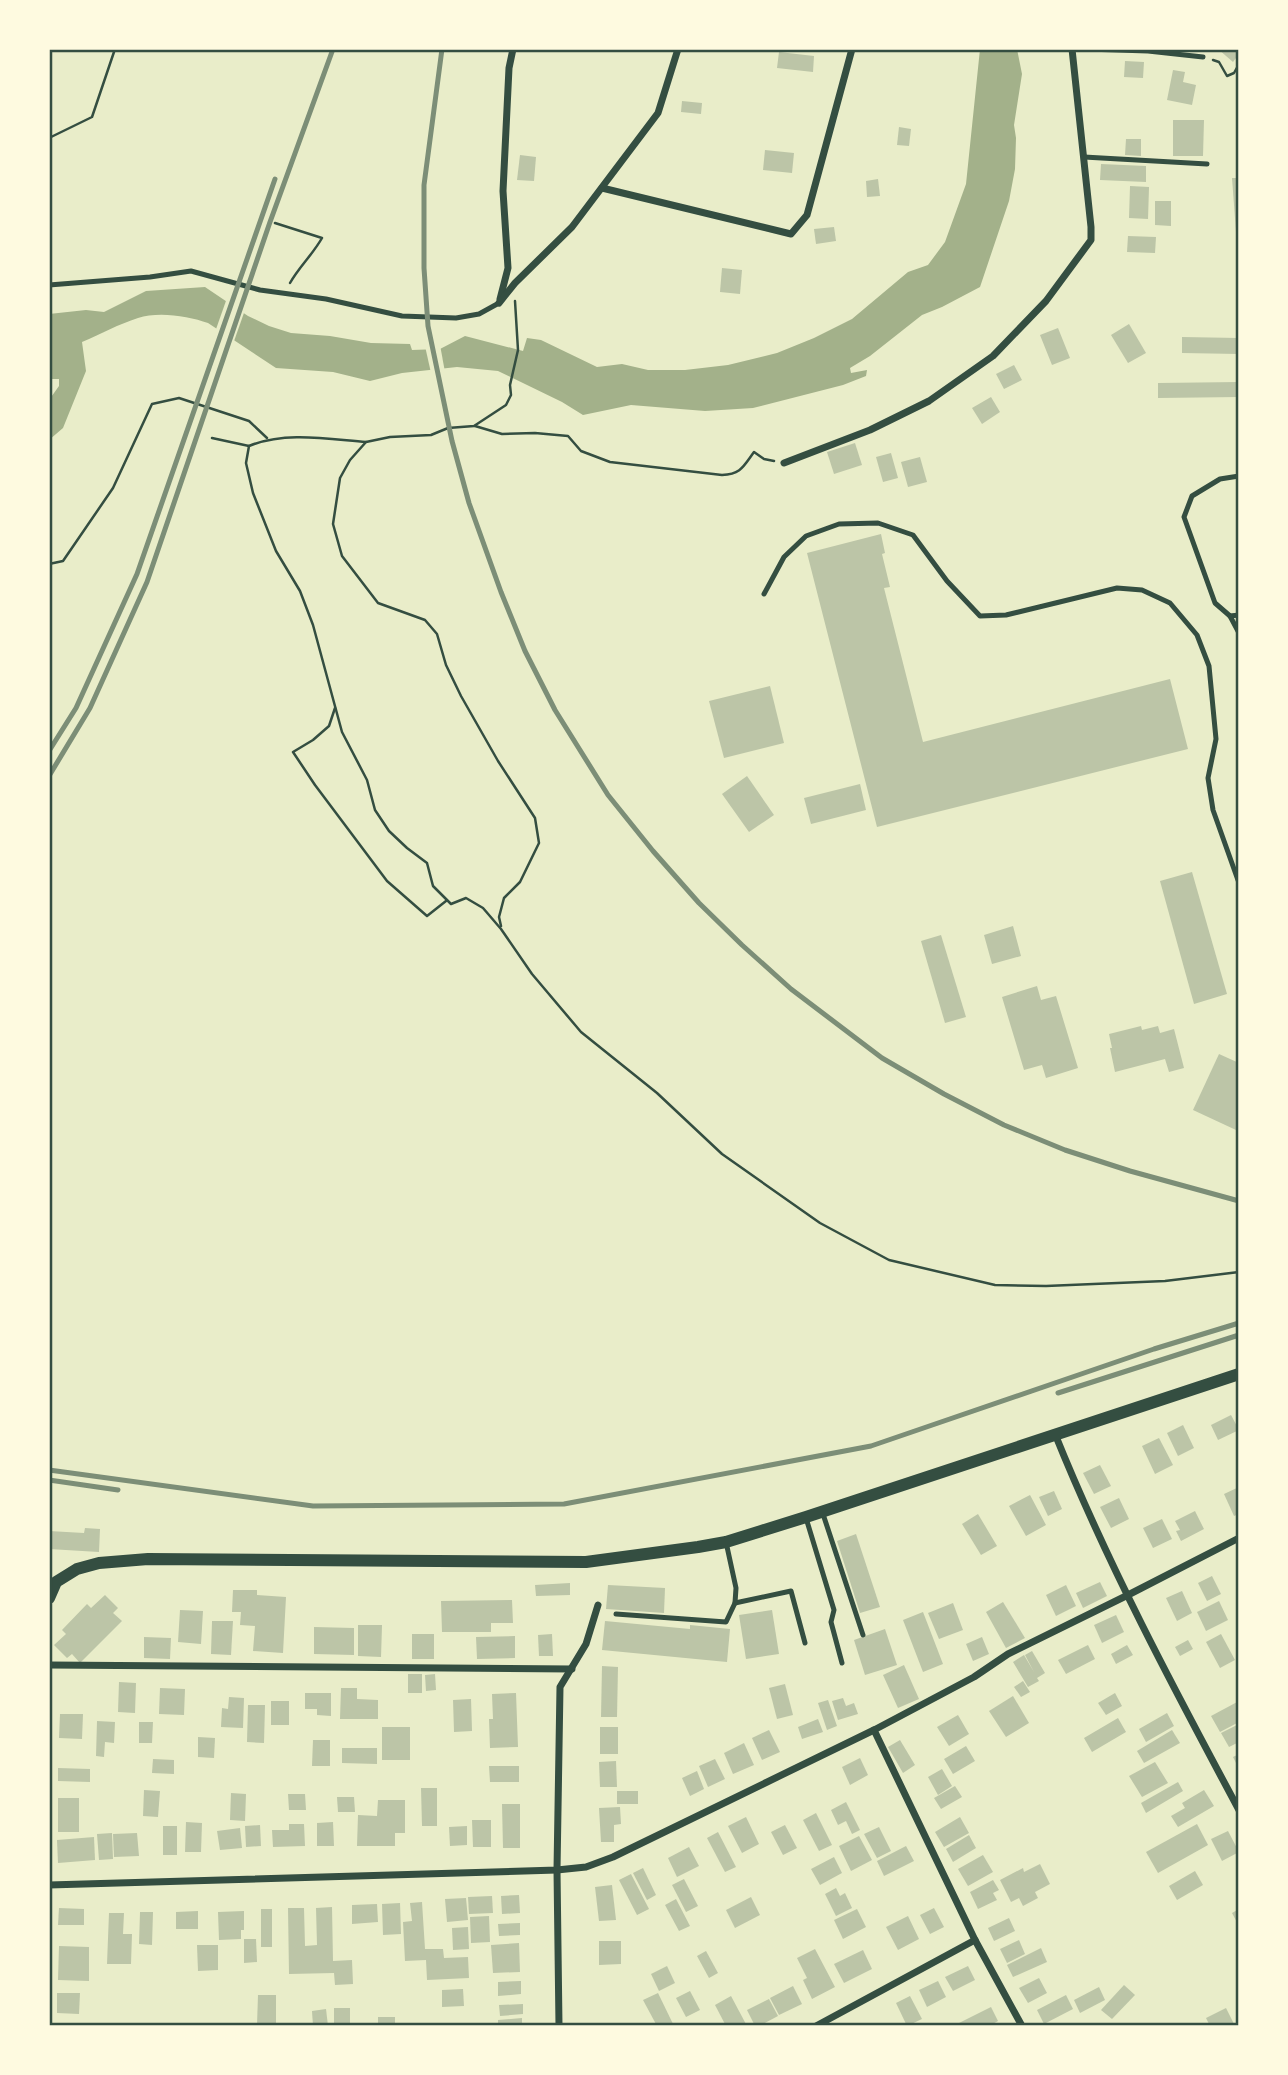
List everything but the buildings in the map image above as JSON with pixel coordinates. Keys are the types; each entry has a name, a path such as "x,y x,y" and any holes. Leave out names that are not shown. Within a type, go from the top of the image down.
{"street":[{"path":"499,303 508,268 502,191 509,68 513,49"},
{"path":"499,303 572,227 658,113 678,49"},
{"path":"601,188 791,234 807,215 852,49"},
{"path":"784,463 870,430 929,401 993,356 1045,301 1091,240 1072,49"},
{"path":"49,1598 56,1582 77,1569 99,1563 148,1559 586,1562 726,1542 1239,1374"},
{"path":"1055,1434 1128,1595 1237,1800 1239,1810"},
{"path":"49,1885 586,1867 613,1857 874,1730 974,1677 1007,1654 1239,1538"},
{"path":"559,2026 557,1870 560,1687 586,1644 598,1605"},
{"path":"49,1665 572,1669"},
{"path":"874,1730 975,1940 1022,2026"},
{"path":"816,2026 975,1940"}],"lane":[{"path":"1086,49 1148,51 1203,57"},
{"path":"1084,157 1207,164"},
{"path":"49,285 191,271 260,289 326,299 402,316 456,318 479,314 499,303"},
{"path":"1239,476 1220,479 1192,496 1184,517 1215,603 1230,616 1239,633"},
{"path":"764,594 784,556 806,536 839,524 878,523 913,534 947,581 980,616 1006,615 1116,589 1142,590 1170,603 1197,635 1209,666 1216,739 1208,778 1213,810 1239,883"},
{"path":"1230,616 1239,615"},
{"path":"822,1511 863,1635"},
{"path":"806,1517 834,1610 831,1622 842,1663"},
{"path":"616,1614 726,1622 735,1603 736,1588 726,1542"},
{"path":"735,1603 791,1591 805,1643"}],"path":[{"path":"49,138 92,117 115,49"},
{"path":"1203,57 1219,62 1227,76 1234,73 1239,64"},
{"path":"275,223 322,238 296,271 284,293"},
{"path":"474,426 506,404 511,395 510,385 518,350 515,284"},
{"path":"49,564 64,561 113,488 152,404 179,398 249,421 267,438"},
{"path":"212,438 249,446 267,438 320,438 366,442 390,437 431,435 448,428 474,426 502,434 568,436 581,451 610,462 722,475 735,474 754,452 764,458 784,463"},
{"path":"366,442 350,460 340,478 333,524 342,556 378,603 425,620 437,634 446,665 461,696 535,818 539,843 520,882 504,898 499,917 501,929"},
{"path":"249,446 246,463 253,493 276,551 300,591 313,625 342,732 367,780 375,810 389,831 427,863 433,886 451,904 466,898 483,908 532,974 581,1032 657,1093 722,1154 820,1223 889,1259 995,1285 1046,1286 1165,1281 1239,1272"},
{"path":"335,708 329,726 293,752 387,881 427,916 447,900"}],"shaded area":[{"path":"980,49 1017,49 1022,74 1014,125 1015,169 1009,201 980,287 922,315 870,356 850,368 851,373 867,370 866,376 843,385 753,408 705,411 631,405 583,415 498,371 457,367 402,373 370,381 333,372 276,368 208,323 183,316 155,315 131,320 82,342 86,371 63,428 49,440 49,400 59,386 59,379 49,379 49,314 86,310 104,312 146,291 205,287 248,316 291,333 371,343 410,344 412,350 440,349 465,336 523,351 527,338 541,340 597,367 622,364 648,370 685,370 728,365 777,353 814,338 852,319 908,272 928,265 945,242 966,184"}],"pier":[{"path":"227,298 245,310 233,344 215,332"},
{"path":"440,345 445,372 431,373 425,346"}],"railway":[{"path":"49,776 90,708 147,582 270,222 333,49"},
{"path":"442,49 424,185 424,268 428,326 452,441 469,503 525,651 555,710 608,795 699,903 742,945 791,989 882,1058 1004,1125 1065,1150 1239,1201"},
{"path":"49,751 76,708 137,574 275,179"},
{"path":"49,1470 313,1506 564,1504 871,1446 1154,1349 1239,1323"},
{"path":"1058,1393 1239,1335"},
{"path":"49,1480 118,1490"}]}
